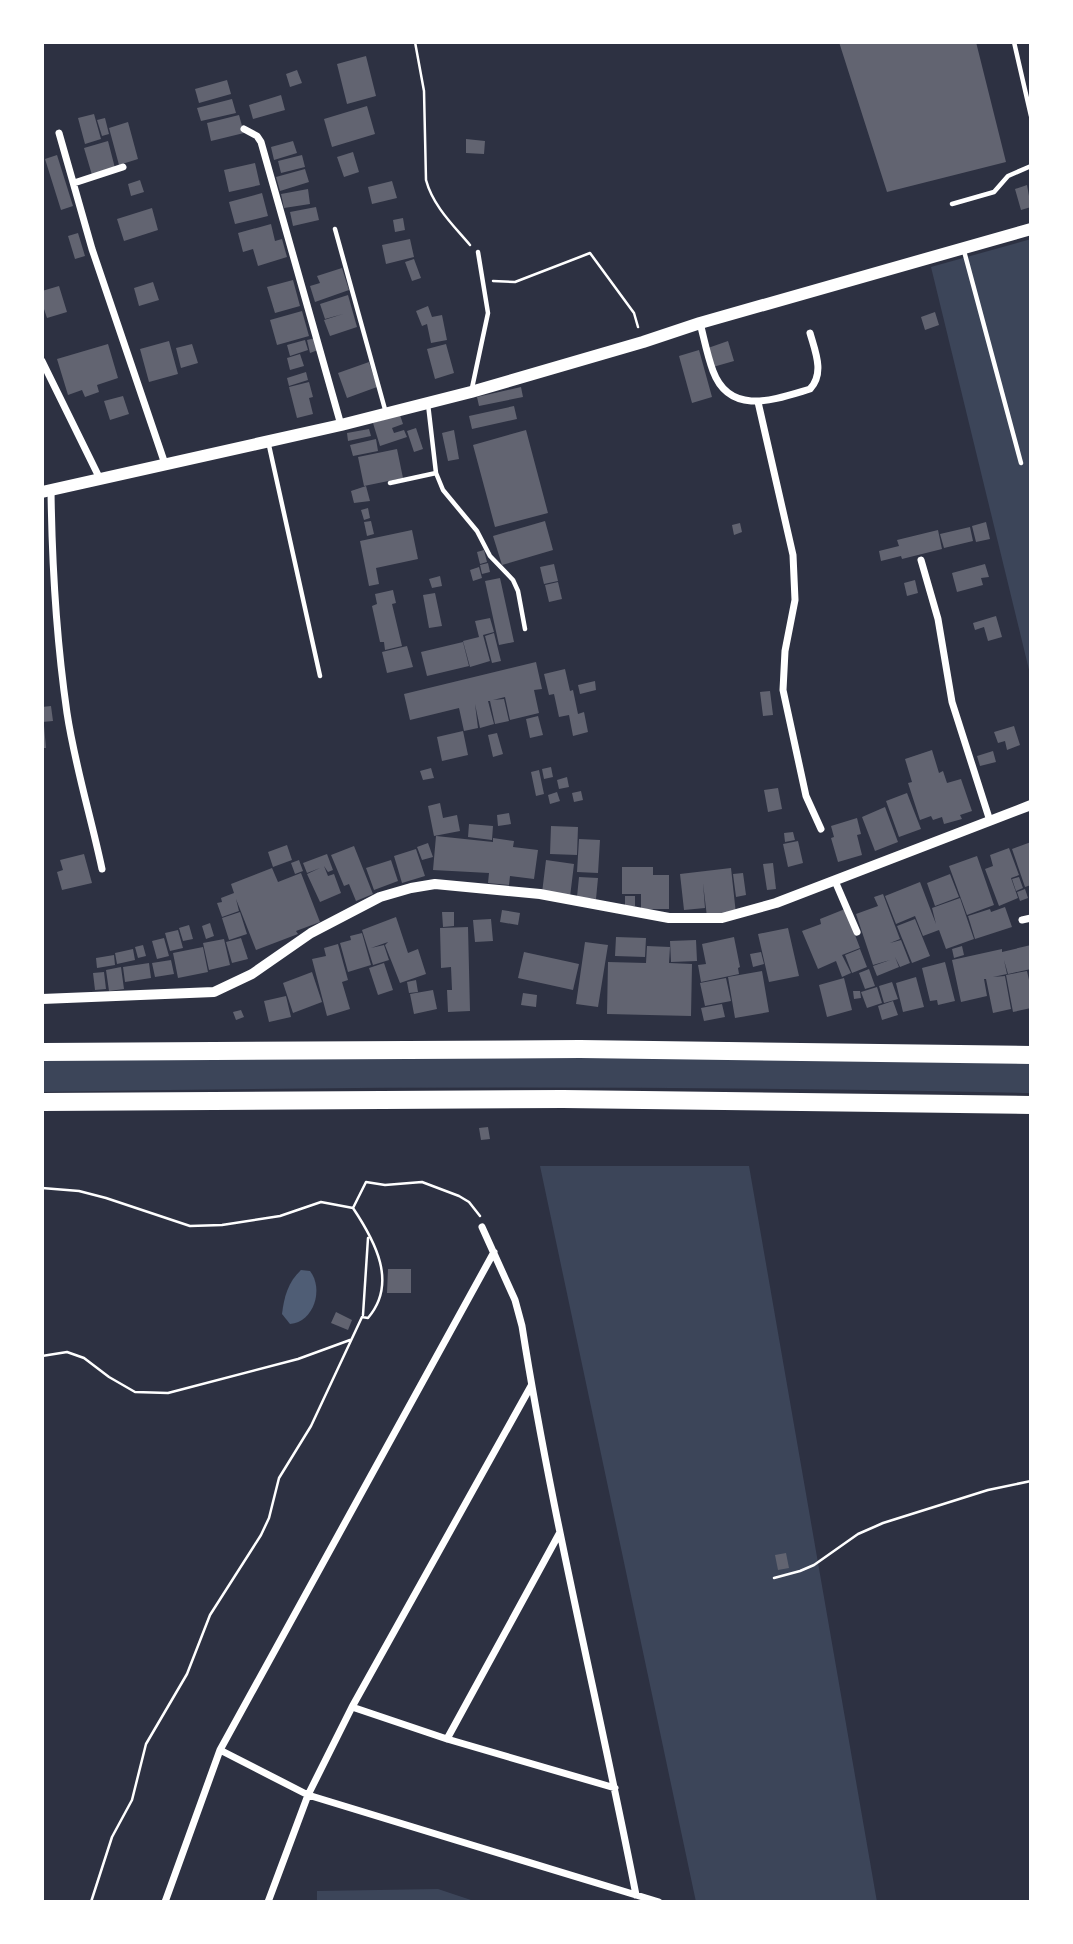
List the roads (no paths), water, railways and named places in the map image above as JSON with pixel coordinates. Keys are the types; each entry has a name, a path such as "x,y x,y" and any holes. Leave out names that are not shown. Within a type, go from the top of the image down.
{"highway":[{"path":"42,1052 580,1049 1031,1055"},
{"path":"42,1102 564,1099 1031,1105"}],"main road":[{"path":"47,491 341,425 471,392 700,323 1031,229"}],"street":[{"path":"244,129 257,136 261,142 341,425"},
{"path":"59,133 92,249 165,464"},
{"path":"74,183 123,167"},
{"path":"700,323 718,380 740,399 758,402 810,389 815,384 818,362 810,332"},
{"path":"42,361 100,479"},
{"path":"758,402 793,555 795,600 785,651 783,690 806,796 821,829"},
{"path":"47,491 53,595 69,725 102,869"},
{"path":"921,560 938,618 952,702 990,821"},
{"path":"42,999 214,992 252,974 311,933 337,919 380,897 411,888 450,885 502,890 576,899 669,918 722,918 757,910 1031,805"},
{"path":"835,881 857,932"},
{"path":"1022,919 1031,918"},
{"path":"482,1227 515,1300 559,1534 636,1895"},
{"path":"165,1902 220,1750 494,1252"},
{"path":"268,1902 308,1795 352,1707 531,1385"},
{"path":"447,1739 559,1534"},
{"path":"352,1707 447,1739 615,1788"},
{"path":"220,1750 308,1795 659,1902"}],"lane":[{"path":"1014,42 1031,116"},
{"path":"952,204 994,192 1008,176 1031,166"},
{"path":"335,229 386,414"},
{"path":"962,247 1021,463"},
{"path":"471,392 488,313 478,252"},
{"path":"428,403 436,473 443,490 477,531 490,556 513,580 518,591 525,629"},
{"path":"268,440 320,676"},
{"path":"390,483 436,473"}]}
